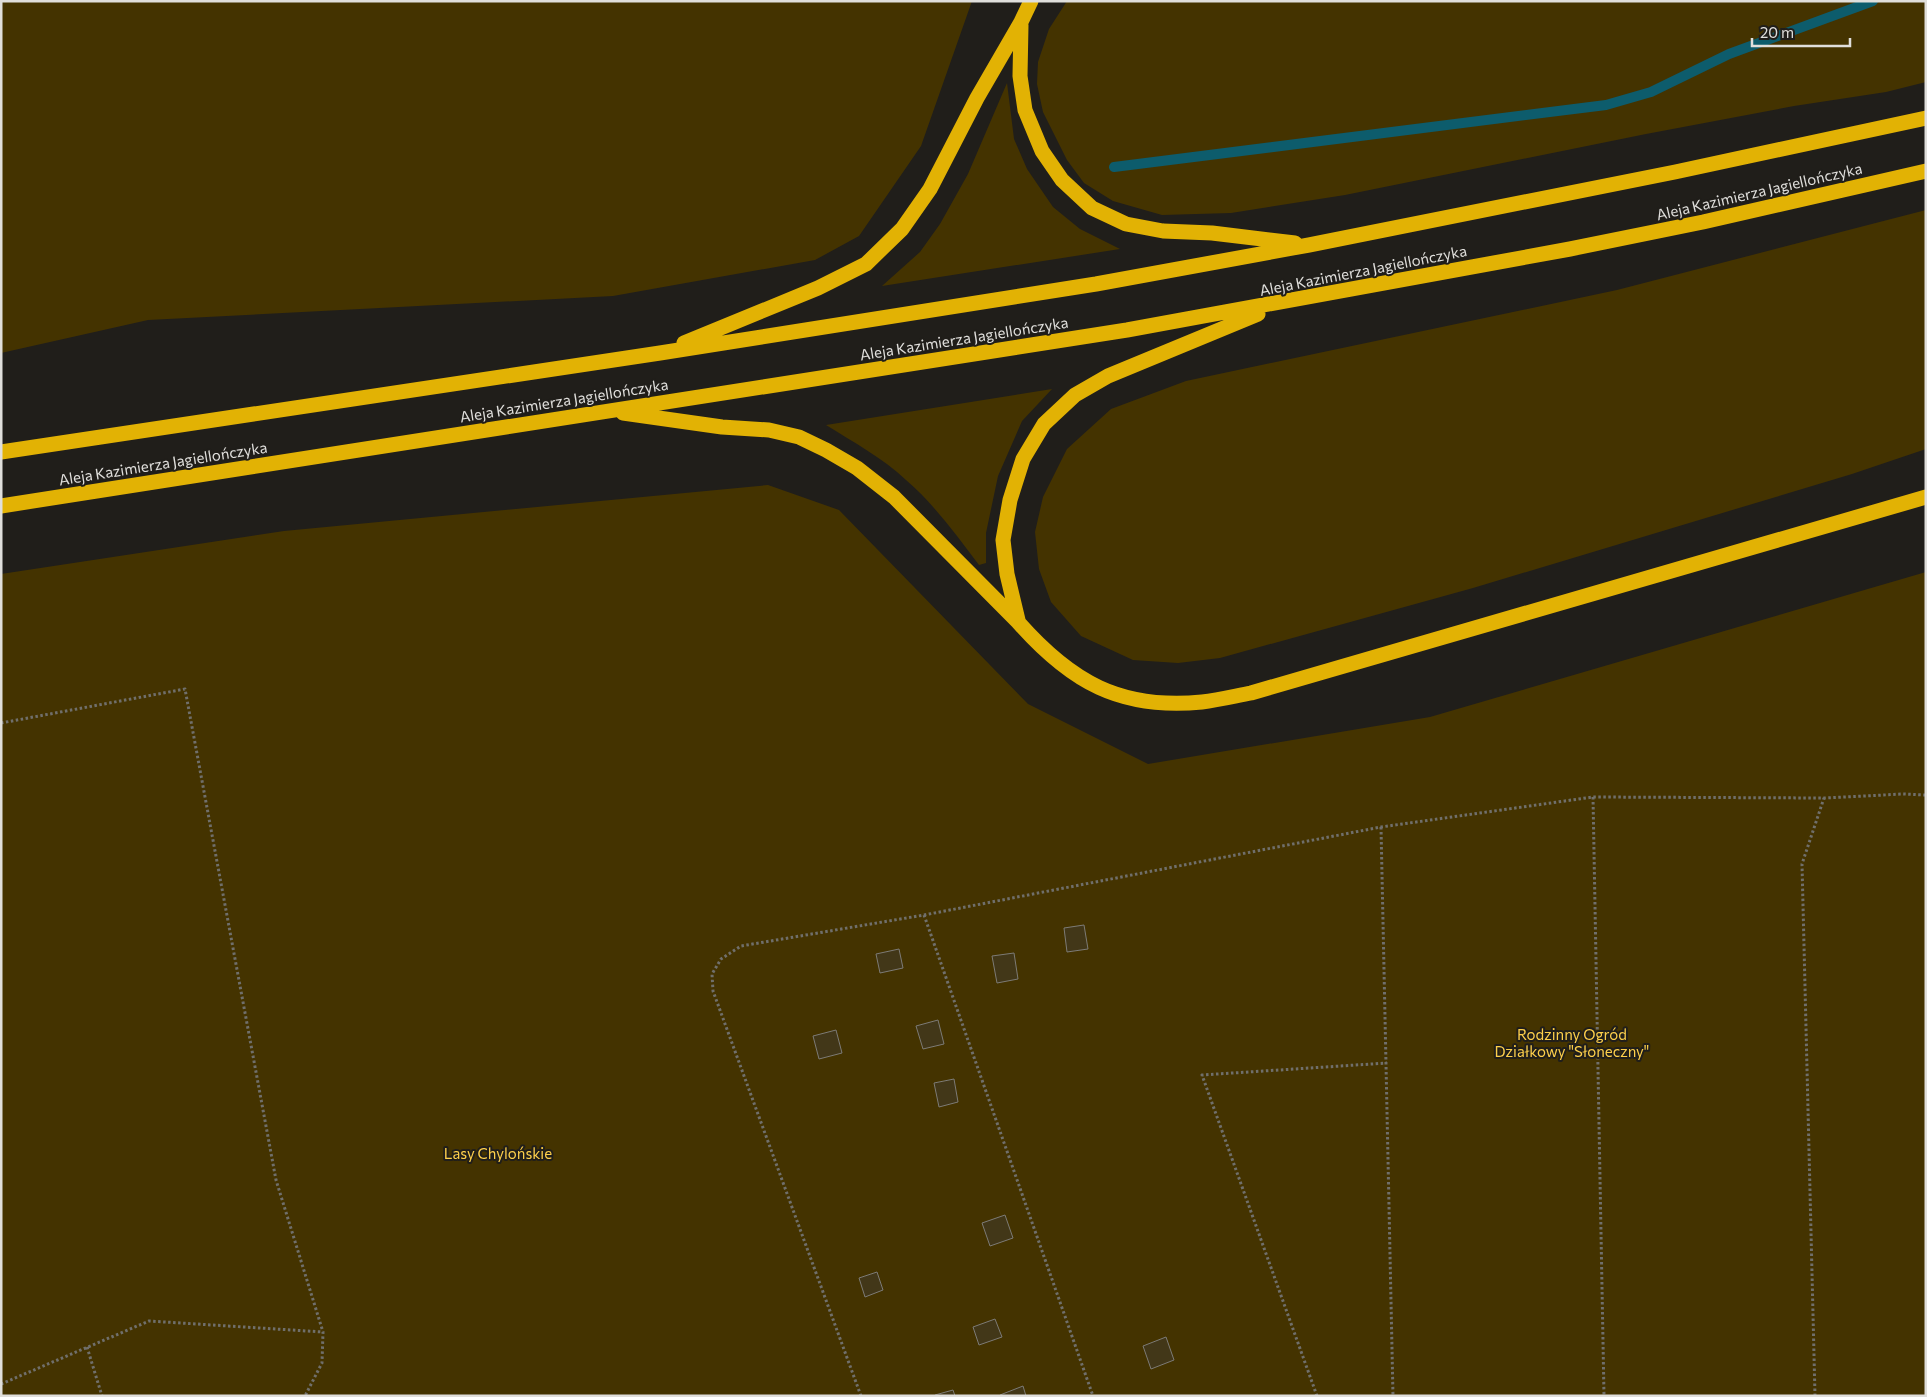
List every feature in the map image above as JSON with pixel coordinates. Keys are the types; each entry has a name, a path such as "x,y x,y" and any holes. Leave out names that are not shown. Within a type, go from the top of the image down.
{"highway":[{"path":"660,353 818,288 866,264 902,228 930,189 977,98 1031,1"},
{"path":"1021,22 1020,76 1025,110 1042,151 1062,180 1092,208 1126,224 1163,231 1212,233 1309,245"},
{"name":"Aleja Kazimierza Jagiellończyka","path":"1,452 660,353 1086,285 1309,245 1665,174 1925,118"},
{"name":"Aleja Kazimierza Jagiellończyka","path":"1,506 1127,330 1284,303 1694,224 1926,171"},
{"path":"1018,622 1007,574 1003,540 1010,500 1023,459 1044,424 1075,395 1108,376 1284,303"},
{"path":"607,411 722,427 769,430 799,437 826,450 857,468 894,497 1036,642 1068,670 1096,686 1121,696 1146,702 1203,702 1251,693 1926,498"}],"path":[{"path":"1,724 185,689 276,1180 324,1332 322,1363 304,1396"},
{"path":"861,1396 714,991 712,974 721,959 741,946 924,914 1381,827 1593,797 1824,798 1903,794 1926,795"},
{"path":"1593,797 1604,1396"},
{"path":"1815,1396 1802,864 1824,798"},
{"path":"1381,827 1393,1396"},
{"path":"924,914 1094,1396"},
{"path":"1316,1396 1202,1076 1387,1063"},
{"path":"1,1384 149,1321 324,1332"},
{"path":"87,1346 102,1396"}],"green space":[{"path":"1,1 972,1 921,146 859,236 815,260 613,296 148,320 1,353"},
{"path":"1067,1 1926,1 1926,82 1886,92 1794,106 1646,134 1345,195 1231,213 1162,215 1113,201 1084,183 1067,160 1043,112 1037,84 1038,62 1049,29"},
{"path":"1007,83 1014,139 1027,169 1053,207 1080,229 1120,249 882,286 920,252 940,224 968,174"},
{"path":"1926,210 1926,449 1852,474 1473,588 1220,658 1178,663 1133,660 1081,636 1051,602 1039,569 1035,532 1043,497 1067,449 1111,409 1186,381 1617,290"},
{"path":"1052,389 1022,421 998,476 986,533 986,563 979,565 945,521 916,489 878,457 826,425"},
{"path":"768,485 839,510 1028,704 1148,764 1430,717 1926,572 1926,1396 1,1396 1,574 284,531"}],"building":[{"path":"1084,925 1088,949 1067,952 1064,928"},
{"path":"899,949 903,968 880,973 876,954"},
{"path":"1014,953 1018,979 997,983 992,956"},
{"path":"938,1020 944,1044 923,1049 916,1026"},
{"path":"836,1030 842,1053 819,1059 813,1036"},
{"path":"954,1079 958,1102 939,1107 934,1083"},
{"path":"1005,1215 1013,1238 990,1246 982,1223"},
{"path":"877,1272 883,1290 865,1297 859,1278"},
{"path":"995,1319 1002,1337 979,1345 973,1327"},
{"path":"1166,1337 1174,1360 1151,1369 1143,1346"},
{"path":"1023,1386 1026,1396 1000,1396 1000,1395"},
{"path":"953,1390 955,1396 935,1396 935,1395"}],"waterway":[{"path":"1114,167 1606,105 1651,92 1729,54 1873,1"}],"park label":[{"name":"Rodzinny Ogród Działkowy \"Słoneczny\"","path":"1572,1042"},
{"name":"Lasy Chylońskie","path":"498,1153"}]}
